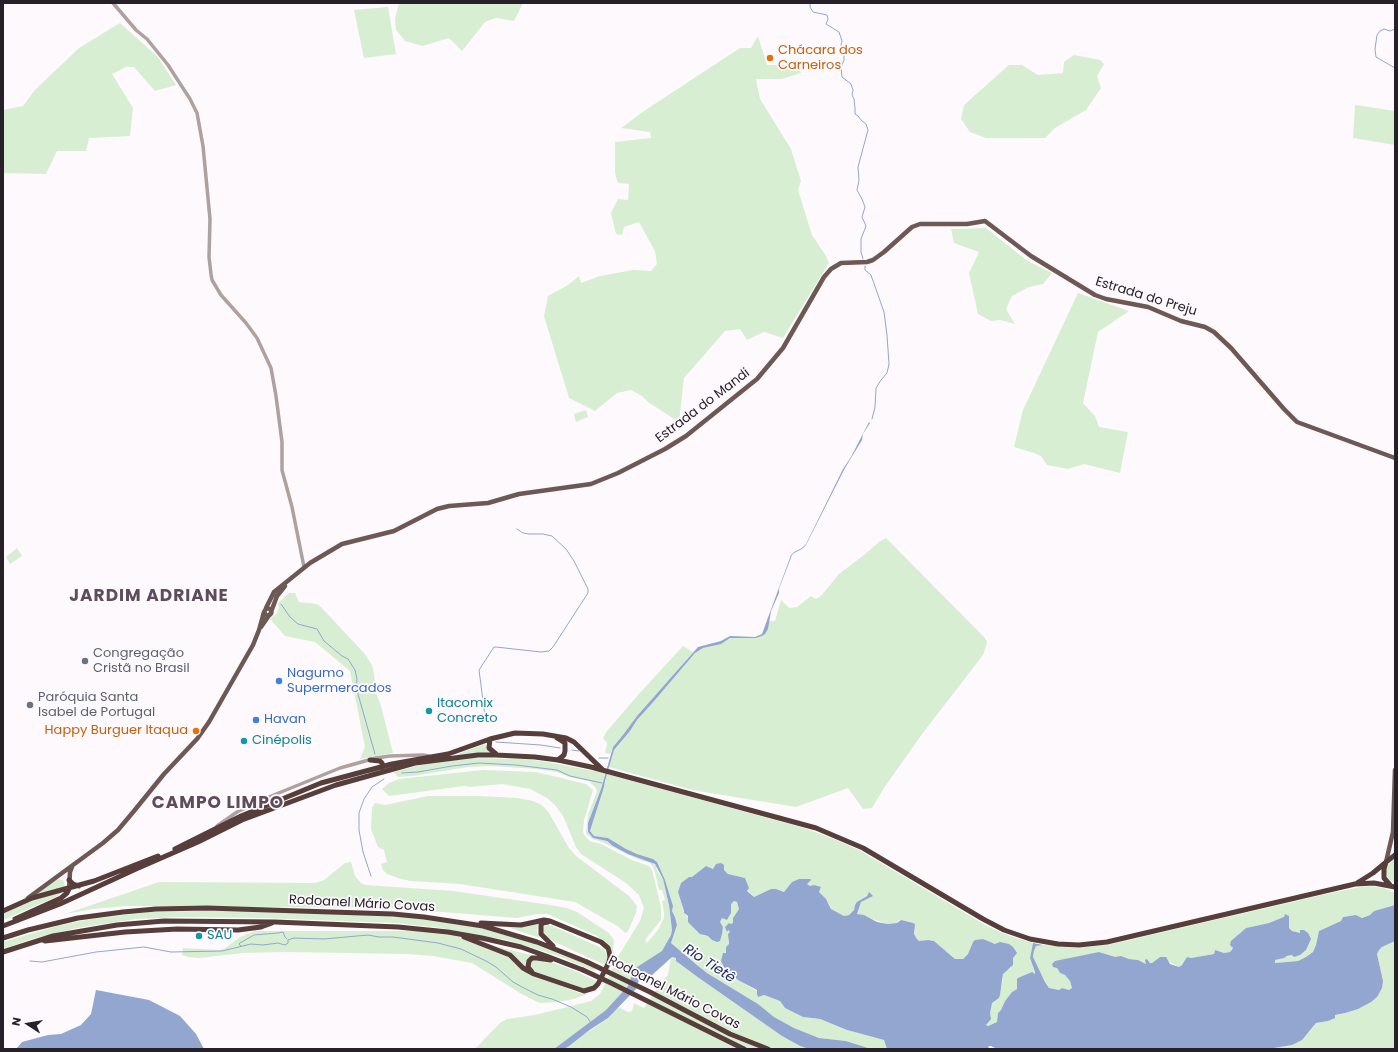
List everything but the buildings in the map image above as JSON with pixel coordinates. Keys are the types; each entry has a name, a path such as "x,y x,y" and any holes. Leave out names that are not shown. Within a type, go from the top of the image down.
{"highway":[{"path":"3,911 23,901 80,886 128,868 196,839 241,816 305,789 344,776 383,766 430,756 448,754 490,739 515,733 566,738 574,742 606,770"},
{"path":"553,736 565,743 564,754 558,760"},
{"path":"490,739 489,748 496,754"},
{"path":"3,925 60,904 198,842 242,820 336,785 415,763 496,754 558,760 606,770 803,824 832,834 871,852 983,919 1009,932 1030,939 1049,942 1079,945 1107,942 1355,884 1374,883 1393,887"},
{"path":"370,760 380,762 383,766"},
{"path":"375,774 382,769 383,766"},
{"path":"1355,884 1367,878 1395,855"},
{"path":"1386,862 1383,874 1386,882 1393,887"},
{"path":"69,880 73,884 80,886"},
{"path":"3,925 62,898 69,889"},
{"name":"Rodoanel Mário Covas","path":"3,938 28,930 78,918 123,912 173,908 393,914 468,923 502,931 557,949 650,992 730,1034 768,1049"},
{"path":"458,934 510,955 523,968 534,974 579,990 588,991 594,988 598,984 609,962 610,957 608,948 601,942 544,920 521,925 468,923"},
{"name":"Rodoanel Mário Covas","path":"3,952 25,944 70,932 133,923 201,921 275,922 398,927 458,934 508,944 561,961 616,985 723,1040 744,1049"},
{"path":"25,944 71,937 125,932 245,930 261,927 275,922"},
{"path":"556,924 548,922 543,923 540,931 545,939 557,949"},
{"path":"534,974 528,967 528,961 532,958 561,961"}],"main road":[{"name":"Estrada do Mandi","path":"23,901 103,843 125,823 161,777 205,729 253,645 265,610 274,592 304,567 342,544 394,531 443,507 488,503 519,494 582,486 618,474 666,449 686,436 753,383 784,348 824,277 836,265 847,262 867,262 875,259 915,225 967,224 983,221"},
{"name":"Estrada do Preju","path":"983,221 987,222 1031,256 1095,295 1106,299 1148,307 1181,321 1211,330 1238,356 1296,422 1395,458"},
{"name":"Estrada do Mandi","path":"259,630 270,613 279,593 292,577"},
{"path":"265,610 266,615 270,613"},
{"path":"1386,862 1392,838 1395,770"},
{"path":"1393,798 1395,809"},
{"path":"69,889 70,872 73,864"},
{"path":"58,876 69,880"}],"street":[{"path":"114,3 168,65 190,99 197,113 203,146 210,219 208,257 211,274 220,295 246,323 257,338 270,368 276,396 282,442 282,470 295,520 304,567"},
{"path":"196,839 237,812 269,796 340,768 396,755 430,756"}],"green space":[{"path":"399,3 523,3 514,21 496,18 485,22 462,51 449,38 423,46 405,41 396,30 395,19"},
{"path":"388,7 396,54 364,58 354,10"},
{"path":"120,23 158,57 176,85 155,91 134,67 126,67 112,74 133,108 130,136 89,138 86,151 57,151 46,174 3,173 3,110 23,106 35,90 79,48"},
{"path":"758,36 767,65 798,65 801,73 782,79 756,79 760,99 791,149 801,181 798,190 812,235 829,263 783,338 764,332 747,340 740,329 725,331 684,378 679,422 631,390 617,393 595,411 569,398 544,316 548,296 568,285 579,276 581,283 600,276 633,270 651,271 657,264 655,251 639,222 624,227 622,235 616,234 611,213 618,199 628,200 629,184 618,183 615,173 615,142 651,138 650,132 621,128 644,111 740,48 751,48"},
{"path":"1074,55 1100,60 1104,64 1097,76 1101,88 1086,110 1055,128 1045,138 986,138 970,132 961,119 964,105 1009,65 1022,65 1038,75 1063,73 1064,62"},
{"path":"1355,105 1395,111 1395,145 1353,138"},
{"path":"986,228 1026,260 1052,273 1043,284 1029,287 1012,296 1006,309 1015,324 1000,320 991,321 978,314 969,273 979,252 954,243 951,229"},
{"path":"1078,293 1129,311 1098,332 1083,403 1095,416 1099,427 1128,432 1120,473 1084,464 1068,469 1047,465 1041,456 1014,447 1023,410"},
{"path":"586,410 588,417 576,422 574,414"},
{"path":"886,538 985,638 987,642 984,653 980,659 922,734 884,788 872,808 863,809 848,788 796,807 692,790 609,767 614,750 637,720 695,653 703,648 721,643 730,638 756,638 762,636 768,629 769,621 775,621 781,600 789,608 797,607 811,596 816,599 821,596 839,574"},
{"path":"17,548 22,556 10,564 6,557"},
{"path":"289,593 295,593 299,602 317,604 321,607 364,653 372,665 376,693 381,706 393,753 360,759 365,747 350,671 315,642 285,636 270,619 276,614 279,608 278,603"},
{"path":"683,646 693,652 637,716 613,747 610,754 605,753 607,743 603,738 607,731"},
{"path":"485,744 490,753 455,755"},
{"path":"468,758 522,759 541,761 605,773 601,789 588,823 589,834 593,838 607,841 613,846 636,857 652,862 663,879 669,905 672,930 662,952 634,969 628,986 606,1010 554,1049 475,1049 500,1023 507,1019 535,1015 591,1001 600,994 619,955 640,921 644,908 639,895 626,883 581,854 576,847 563,816 555,805 547,798 530,789 502,784 470,787 464,786 389,796 382,789 389,783 399,779 483,770 536,772 586,784 593,790 584,820 583,832 585,836 590,841 601,844 632,860 649,866 652,870 661,907 661,920 645,940 647,943 658,930 664,918 662,901 665,900 662,890 659,890 654,868 650,863 637,859 593,839 586,834 588,815 597,791 589,781 569,777 557,772 491,766 468,767 398,777 394,772 420,765"},
{"path":"607,774 804,828 859,850 987,926 1010,936 1033,943 1030,958 1035,974 1017,979 1017,989 1012,992 1005,1001 998,1013 997,1022 988,1026 986,1025 992,1003 999,998 1003,974 1007,969 1011,968 1013,958 993,943 988,943 983,939 973,942 968,954 963,959 955,959 934,941 919,941 914,934 915,930 899,920 897,923 888,924 857,914 861,902 870,897 869,893 855,905 854,910 849,915 844,916 831,909 830,905 819,892 821,887 810,886 807,884 810,879 799,879 784,892 771,889 754,897 747,890 749,888 744,878 728,874 723,867 713,869 706,866 692,877 689,877 681,883 678,892 684,913 704,936 722,934 723,927 719,922 722,918 727,920 731,913 730,904 734,901 737,902 739,909 728,930 730,932 728,941 729,944 726,953 725,970 738,980 764,995 780,1001 785,1008 803,1017 820,1019 847,1030 884,1040 887,1049 871,1049 846,1041 819,1038 794,1028 774,1017 758,1004 707,973 671,943 677,925 672,911 673,906 665,880 657,862 653,859 626,849 608,838 594,836 590,831"},
{"path":"428,796 518,798 540,804 549,813 569,848 576,856 629,896 637,906 636,913 628,931 626,933 624,932 619,927 575,902 460,884 411,881 387,874 383,870 381,864 387,862 384,850 378,847 371,829 372,808 375,803 385,805"},
{"path":"1395,858 1395,883 1388,879 1386,870"},
{"path":"351,862 355,876 361,883 366,885 453,891 567,908 577,912 609,933 614,940 613,949 615,956 604,982 596,991 589,994 601,985 612,962 614,954 609,946 597,936 548,914 537,914 517,918 392,908 127,906 93,909 65,914 159,882 315,883 324,880 345,863"},
{"path":"59,879 64,881 65,887 37,894 53,881"},
{"path":"1372,886 1384,888 1395,893 1395,905 1374,911 1370,915 1362,918 1356,915 1343,917 1341,921 1319,931 1313,952 1298,961 1275,963 1275,960 1292,955 1300,933 1292,931 1289,928 1289,916 1269,923 1246,928 1239,934 1230,952 1224,953 1215,950 1214,954 1191,958 1179,967 1160,957 1152,963 1150,963 1147,959 1146,964 1138,960 1121,956 1115,958 1099,952 1057,968 1060,973 1065,975 1070,981 1072,988 1069,990 1062,988 1060,990 1049,988 1033,957 1036,946 1043,945 1077,948 1112,944 1322,895"},
{"path":"62,892 58,896 3,920 3,914 29,901"},
{"path":"263,911 410,917 480,928 537,944 595,967 594,971 558,956 511,941 441,928 396,923 263,918 182,917 136,919 77,928 35,938 3,949 3,942 57,926 91,919 149,912"},
{"path":"538,923 537,933 540,938 501,925 525,927"},
{"path":"548,925 604,949 608,958 607,966 545,936 543,933 543,927"},
{"path":"255,931 416,931 448,934 534,956 526,963 526,970 530,974 579,993 588,994 574,999 541,1003 520,993 472,963 433,956 408,954 287,952 243,953 199,958 182,955 183,948 224,949 240,937"},
{"path":"1395,941 1395,1049 1268,1049 1292,1045 1309,1032 1316,1023 1328,1021 1335,1015 1345,1013 1383,981 1377,954 1382,947"},
{"path":"671,957 676,958 699,978 782,1036 800,1046 809,1049 564,1049 608,1018 618,1007 628,1012 632,1011 634,1003 644,1008 659,985 668,975"},
{"path":"542,960 557,964 580,973 596,981 596,983 591,987 584,989 536,972 530,968 531,961"}],"water":[{"path":"869,422 870,423 863,434 862,440 845,468 806,545 792,555 771,611 768,629 765,634 756,638 730,638 721,644 703,648 695,653 637,720 614,750 590,831 594,836 608,838 626,849 653,859 657,862 665,880 673,906 672,911 677,925 671,943 707,973 758,1004 774,1017 794,1028 819,1038 846,1041 871,1049 809,1049 800,1046 782,1036 699,978 676,961 676,958 672,957 651,976 639,980 636,989 608,1018 564,1049 554,1049 606,1010 628,986 634,969 662,951 671,935 672,930 669,905 663,879 655,864 628,854 607,841 593,838 588,832 588,823 601,789 613,747 637,716 698,647 721,641 730,636 755,637 762,634 791,555 806,544 843,469"},
{"path":"721,863 724,865 724,870 728,874 745,878 749,888 747,891 754,897 771,889 784,892 792,882 799,879 810,879 811,880 807,884 810,886 814,885 821,887 819,892 826,899 831,909 844,916 849,915 854,910 857,902 867,896 869,892 873,896 861,902 857,914 864,915 877,922 888,924 897,923 901,920 913,923 915,924 914,934 919,941 934,941 955,959 963,959 968,954 975,940 983,939 995,944 1000,942 1009,944 1017,953 1013,958 1013,965 1003,974 1000,995 999,998 992,1003 990,1013 991,1019 986,1025 988,1026 997,1022 998,1013 1005,1001 1012,992 1017,989 1017,979 1032,972 1035,974 1030,958 1033,943 1043,945 1036,946 1033,957 1049,988 1059,990 1062,988 1069,990 1072,988 1070,981 1065,975 1060,973 1057,968 1053,967 1052,964 1055,961 1099,952 1115,957 1121,956 1138,960 1146,964 1145,960 1147,959 1150,963 1152,963 1160,957 1166,957 1170,964 1179,967 1187,957 1191,958 1214,954 1215,950 1224,953 1230,952 1233,948 1230,945 1231,941 1246,928 1269,923 1284,917 1285,914 1289,916 1289,928 1292,931 1300,933 1300,930 1304,930 1308,933 1311,939 1306,950 1300,955 1294,957 1292,955 1287,956 1275,960 1275,963 1298,961 1306,957 1313,952 1319,931 1341,921 1343,917 1356,915 1362,918 1370,915 1374,911 1395,905 1395,941 1382,947 1377,954 1383,981 1382,988 1377,997 1358,1009 1335,1015 1335,1018 1328,1021 1316,1023 1302,1040 1292,1045 1268,1049 997,1049 989,1046 988,1049 887,1049 884,1040 847,1030 820,1019 803,1017 785,1008 780,1001 764,995 758,997 757,990 738,980 725,969 721,961 723,953 726,953 726,947 729,944 728,934 730,932 728,930 727,932 725,927 729,923 733,923 733,918 739,909 737,902 734,901 731,904 731,913 727,920 722,918 720,922 723,927 722,934 720,941 717,942 708,936 700,934 688,922 688,916 684,913 678,892 681,883 689,877 692,877 706,866 713,869 716,864"},
{"path":"96,990 149,1000 180,1016 196,1034 204,1049 16,1049 22,1042 48,1035 61,1034 81,1025 91,1014"}],"waterway":[{"path":"810,3 810,7 813,12 827,15 828,19 826,24 839,32 844,54 844,60 841,67 842,77 851,84 855,114 866,124 868,130 858,167 859,180 857,190 865,207 862,217 866,226 861,239 861,252 863,259"},
{"path":"1395,29 1390,31 1384,29 1380,31 1377,35 1375,49 1376,57 1395,68"},
{"path":"865,266 865,270 871,275 884,312 889,364 887,373 876,388 875,407 872,419"},
{"path":"485,716 479,670 494,647 541,652 549,651 588,593 588,589 574,561 566,549 552,536 523,533 517,529"},
{"path":"281,604 290,617 298,624 317,629 324,641 348,659 355,670 357,679 356,687 375,754"},
{"path":"496,742 541,745 560,748"},
{"path":"572,750 579,751"},
{"path":"599,758 608,758"},
{"path":"402,773 479,763 516,765 557,770 570,776 602,783"},
{"path":"371,876 363,852 359,830 359,813 364,799 372,787 384,779"},
{"path":"241,946 239,944 240,943 254,935 283,932 287,939"},
{"path":"30,961 42,962 96,952 144,947 171,952 222,951 251,944 263,945 278,943 285,945 288,943 288,940 294,938 324,939 368,935 393,937 438,943 461,949 496,967 513,982 524,988 538,995 571,1007 587,1017 591,1023"}],"place":[{"name":"Chácara dos Carneiros","path":"770,58"},
{"name":"Congregação Cristã no Brasil","path":"85,661"},
{"name":"Nagumo Supermercados","path":"279,681"},
{"name":"Paróquia Santa Isabel de Portugal","path":"30,705"},
{"name":"Itacomix Concreto","path":"429,711"},
{"name":"Havan","path":"256,720"},
{"name":"Happy Burguer Itaqua","path":"196,731"},
{"name":"Cinépolis","path":"244,741"},
{"name":"SAU","path":"199,936"}],"district":[{"name":"JARDIM ADRIANE","path":"149,597"},
{"name":"CAMPO LIMPO","path":"218,804"}],"water label":[{"name":"Rio Tietê","path":"709,964"}]}
